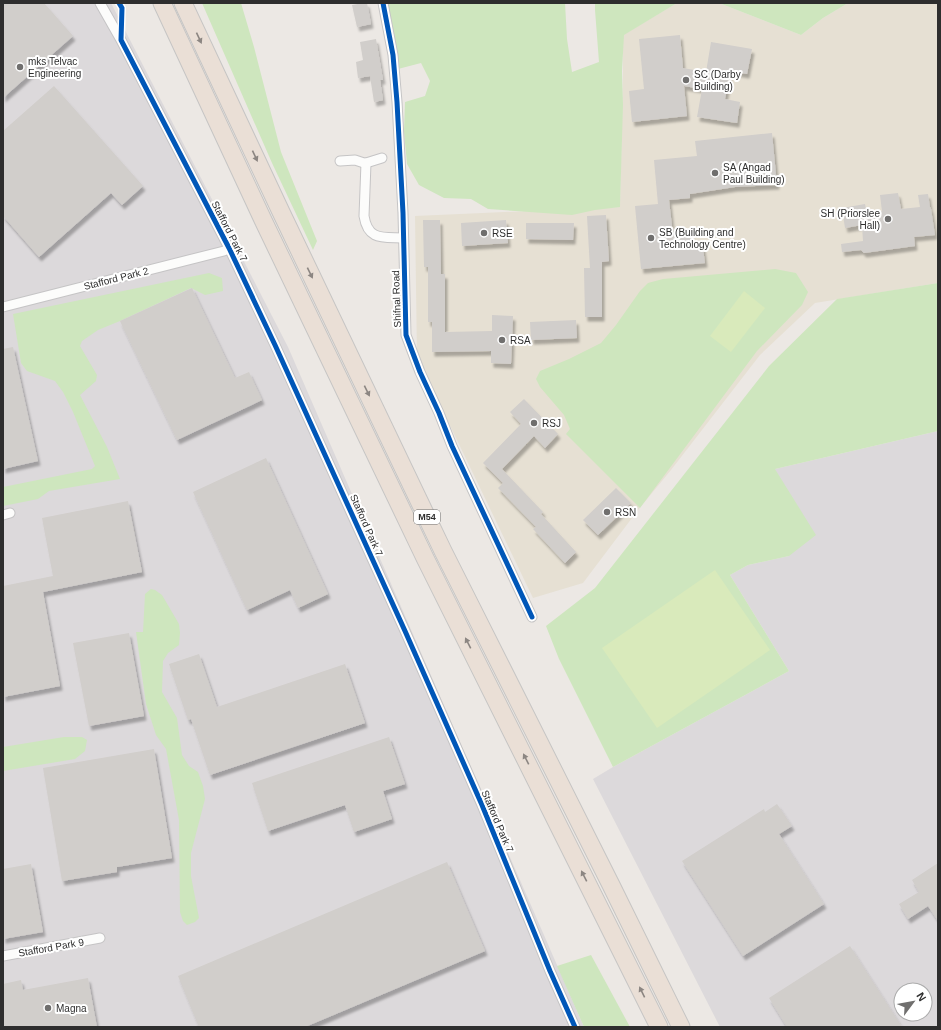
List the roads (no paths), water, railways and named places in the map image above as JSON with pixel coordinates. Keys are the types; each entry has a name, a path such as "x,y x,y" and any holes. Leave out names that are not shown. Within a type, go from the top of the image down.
{"highway":[{"name":"M54","path":"162,3 266,227 422,551 659,1027"},
{"name":"M54","path":"183,3 443,551 608,878 681,1027"}],"street":[{"name":"Stafford Park 7","path":"100,3 121,40 229,248 275,344 482,805 550,971 575,1027"},
{"name":"Shifnal Road","path":"383,3 393,55 397,102 403,213 406,335 420,372 452,446 532,617"},
{"path":"340,161 355,160 366,163 382,158"},
{"path":"366,163 365,224 368,230 373,234 403,238"},
{"name":"Stafford Park 2","path":"3,307 229,248"},
{"name":"Stafford Park 9","path":"3,956 100,938"}],"place":[{"name":"mks Telvac Engineering","path":"20,67"},
{"name":"SC (Darby Building)","path":"686,80"},
{"name":"SA (Angad Paul Building)","path":"715,173"},
{"name":"SH (Priorslee Hall)","path":"888,219"},
{"name":"RSE","path":"484,233"},
{"name":"SB (Building and Technology Centre)","path":"651,238"},
{"name":"RSA","path":"502,340"},
{"name":"RSJ","path":"534,423"},
{"name":"RSN","path":"607,512"},
{"name":"Magna","path":"48,1008"}]}
